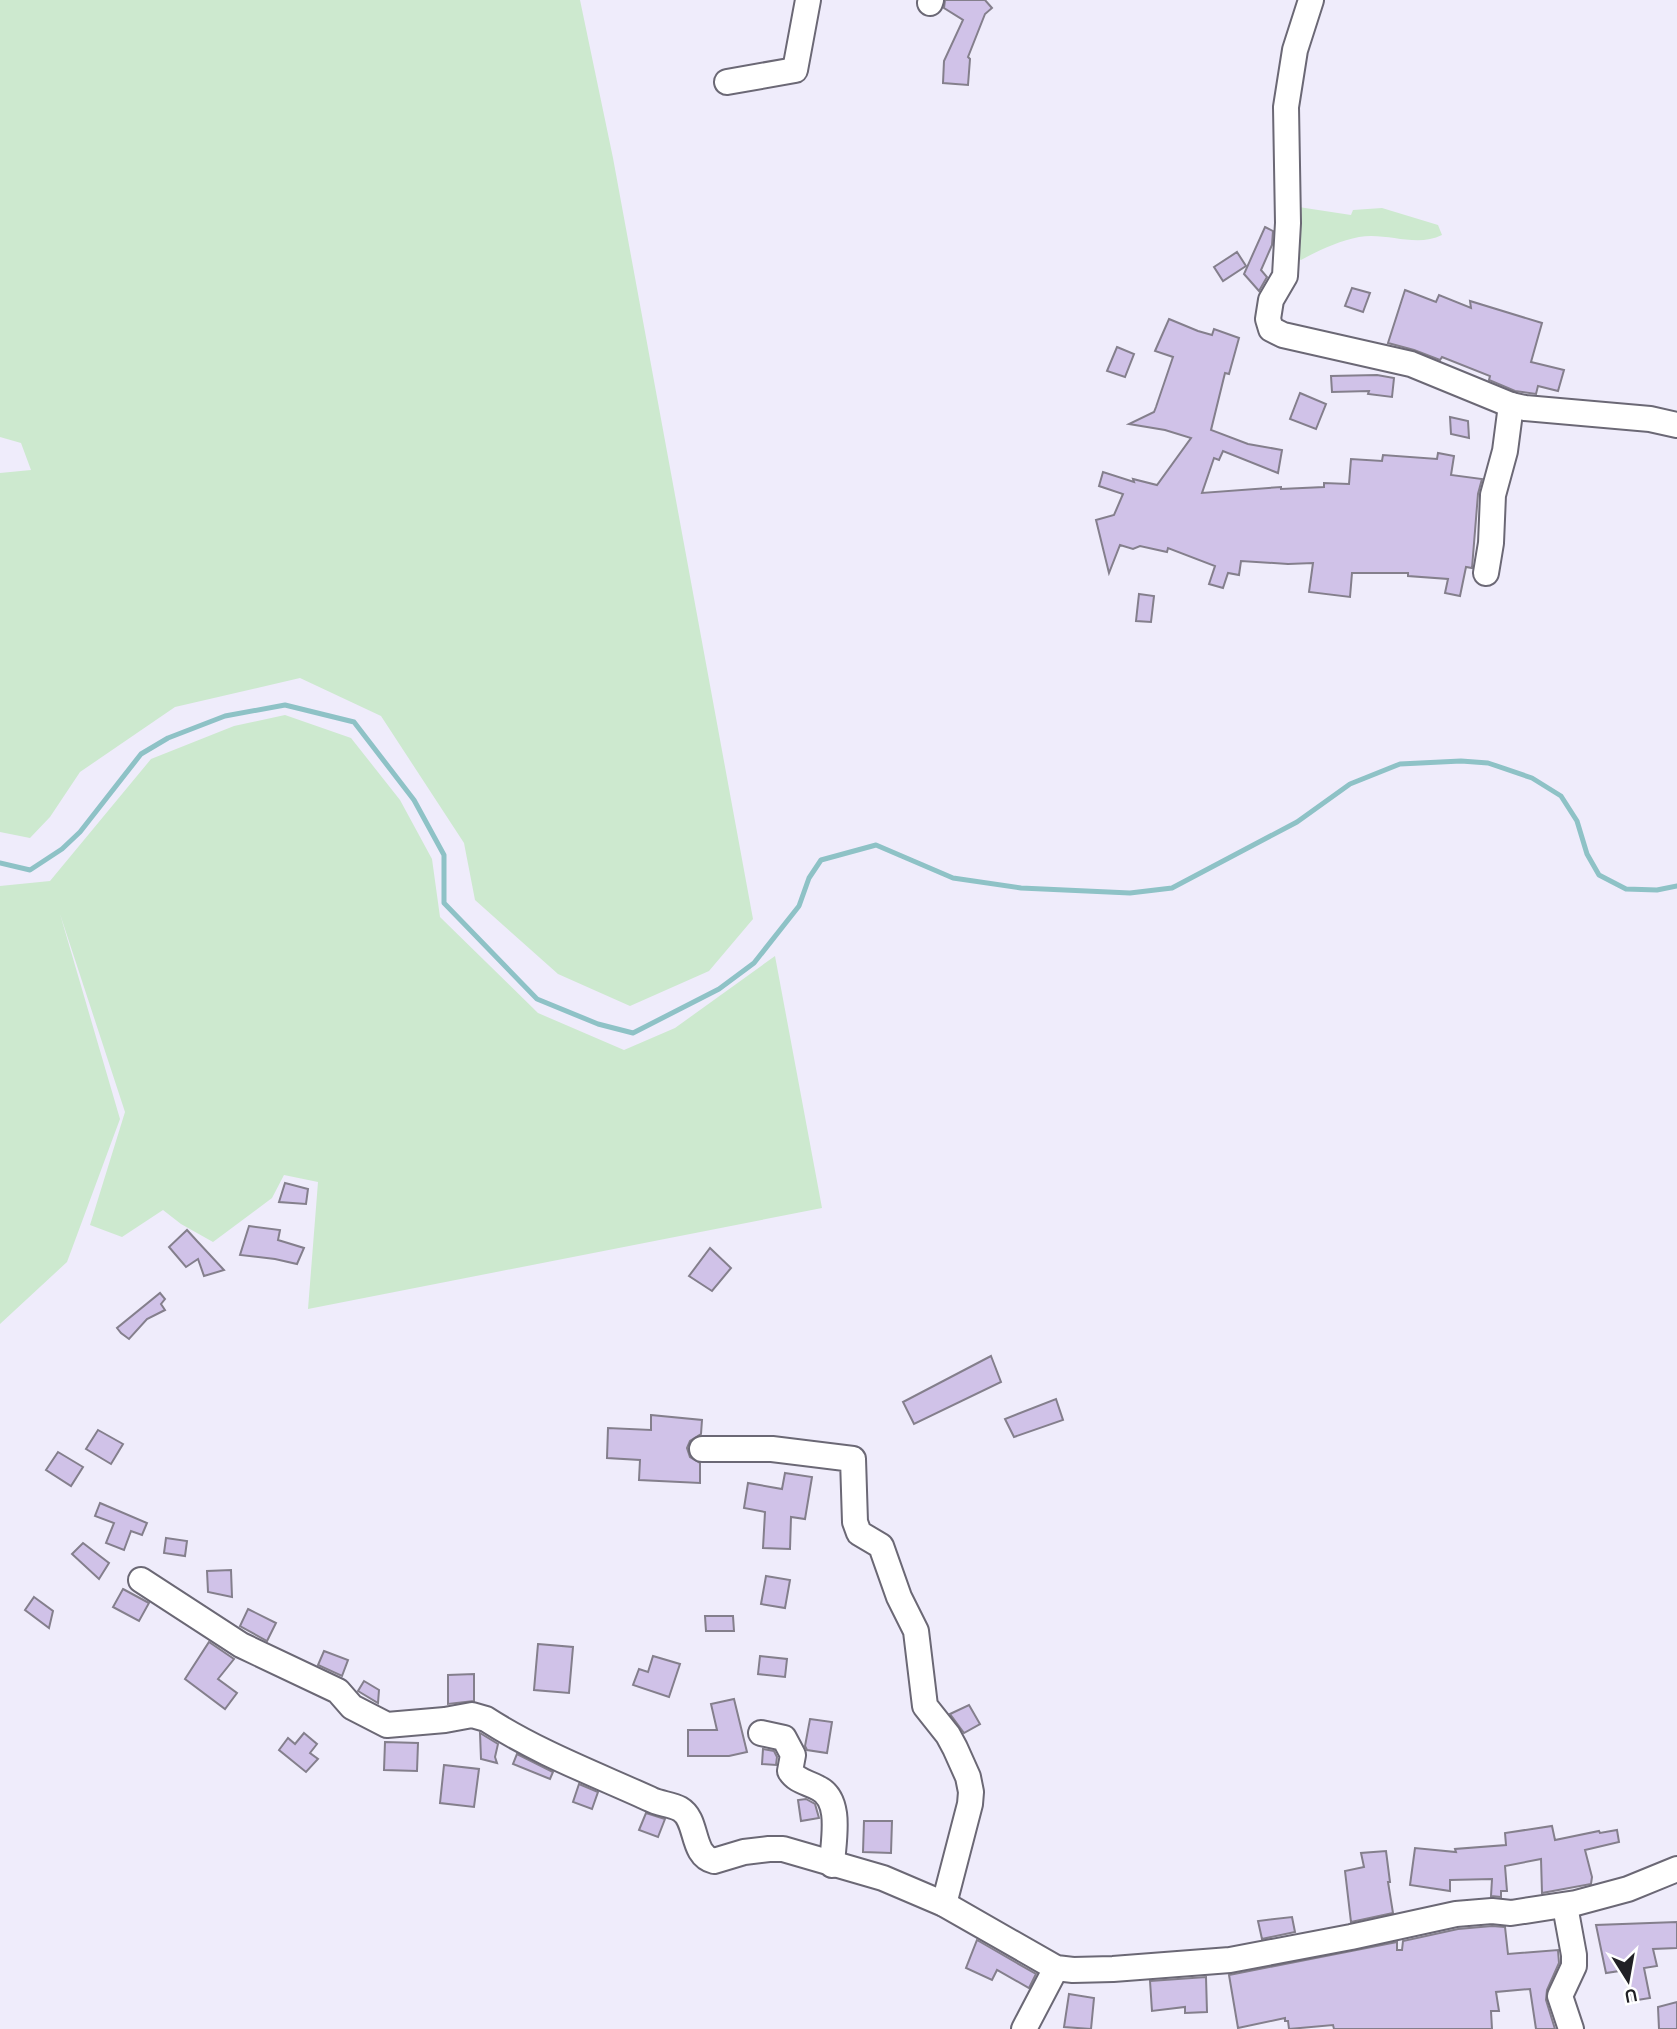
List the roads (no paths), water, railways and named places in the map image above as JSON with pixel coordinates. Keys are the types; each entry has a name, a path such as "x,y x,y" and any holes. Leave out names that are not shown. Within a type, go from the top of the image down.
{"street":[{"path":"727,82 795,70 808,0"},
{"path":"1311,0 1295,50 1286,107 1288,223 1285,276 1270,300 1268,312 1269,325 1275,332 1411,364 1511,405 1550,412 1650,419 1677,425"},
{"path":"1486,573 1491,543 1493,495 1505,451 1511,405"},
{"path":"702,1449 772,1449 853,1458 855,1522 859,1533 881,1546 899,1597 916,1631 925,1706 948,1735 968,1777 970,1804 944,1904"},
{"path":"141,1580 241,1645 338,1691 352,1707 387,1725 472,1715 486,1719 573,1764 659,1803 681,1810 688,1817 707,1859 783,1849 883,1878 944,1904 1056,1968 1100,1969 1230,1960 1455,1914 1492,1911 1511,1913 1565,1906 1628,1889 1677,1869"},
{"path":"761,1733 783,1738 793,1755 790,1771 794,1778 828,1795 834,1820 832,1865"},
{"path":"1565,1906 1574,1966 1560,1996 1571,2029"},
{"path":"1024,2029 1056,1968"}],"waterway":[{"path":"0,863 30,870 62,849 80,832 141,754 168,738 225,716 285,705 354,722 414,800 444,855 444,903 537,999 598,1024 633,1033 719,989 754,963 799,906 809,878 821,860 876,845 953,878 1021,888 1130,893 1172,888 1297,822 1350,784 1400,764 1461,761 1488,763 1532,778 1561,796 1577,821 1587,854 1599,875 1626,889 1657,890 1677,886"}]}
